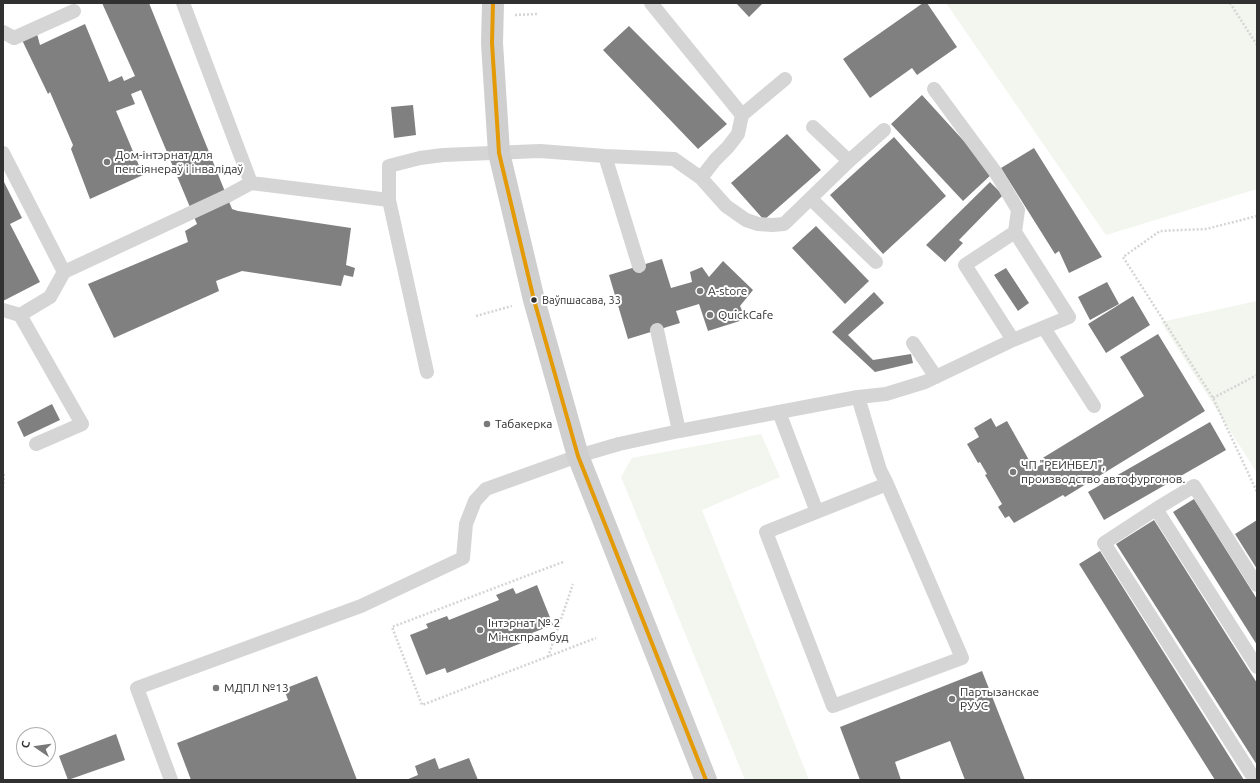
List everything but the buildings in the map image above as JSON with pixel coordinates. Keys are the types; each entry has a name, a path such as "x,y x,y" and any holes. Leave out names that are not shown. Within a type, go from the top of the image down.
{"main road":[{"path":"493,3 492,43 500,153 534,300 578,456 706,780"}],"lane":[{"path":"183,3 251,184"},
{"path":"651,3 742,115"},
{"path":"3,32 14,38 74,11"},
{"path":"701,178 738,134 742,115 785,79"},
{"path":"171,780 137,688 362,606 463,558 466,524 475,501 486,490 578,456 619,444 858,397 886,394 925,382 1013,340 1069,317 1015,232 1018,210 996,173 934,89"},
{"path":"813,127 849,161"},
{"path":"427,372 389,200 389,166 428,157 540,151 674,159 701,178 726,206 746,220 758,224 772,225 784,224 849,161 884,130"},
{"path":"3,153 64,272"},
{"path":"605,156 638,266"},
{"path":"20,315 50,297 64,272 251,184 389,200"},
{"path":"811,199 876,262"},
{"path":"1013,340 965,265 1015,232"},
{"path":"3,310 20,315 82,424 36,444"},
{"path":"1044,328 1094,406"},
{"path":"656,330 679,431"},
{"path":"913,343 936,377"},
{"path":"858,397 880,470 962,658 833,706 766,532 886,484"},
{"path":"779,412 817,512"},
{"path":"1255,780 1104,543 1194,486 1257,585"},
{"path":"1156,509 1257,667"}],"path":[{"path":"1230,3 1257,45"},
{"path":"1257,216 1206,230 1160,232 1123,257 1213,398 1257,492"},
{"path":"476,316 534,300"},
{"path":"1213,398 1257,375"},
{"path":"3,488 4,472"},
{"path":"563,562 392,628 422,705 596,638"},
{"path":"548,657 573,584"}],"shaded area":[{"path":"946,3 1257,3 1257,189 1106,235"},
{"path":"1257,301 1257,473 1161,322"},
{"path":"761,434 780,477 702,510 809,780 745,780 621,477 632,458"}],"transit line":[{"path":"493,3 492,43 499,153 534,300 578,456 706,780"}],"place":[{"name":"Дом-інтэрнат для пенсіянераў і інвалідаў","path":"107,162"},
{"name":"А-store","path":"700,291"},
{"name":"Ваўпшасава, 33","path":"534,300"},
{"name":"QuickCafe","path":"710,315"},
{"name":"Табакерка","path":"487,424"},
{"name":"ЧП \"РЕИНБЕЛ\", производство автофургонов.","path":"1013,472"},
{"name":"Інтэрнат № 2 Мінскпрамбуд","path":"480,630"},
{"name":"МДПЛ №13","path":"216,688"},
{"name":"Партызанскае РУУС","path":"952,699"}]}
